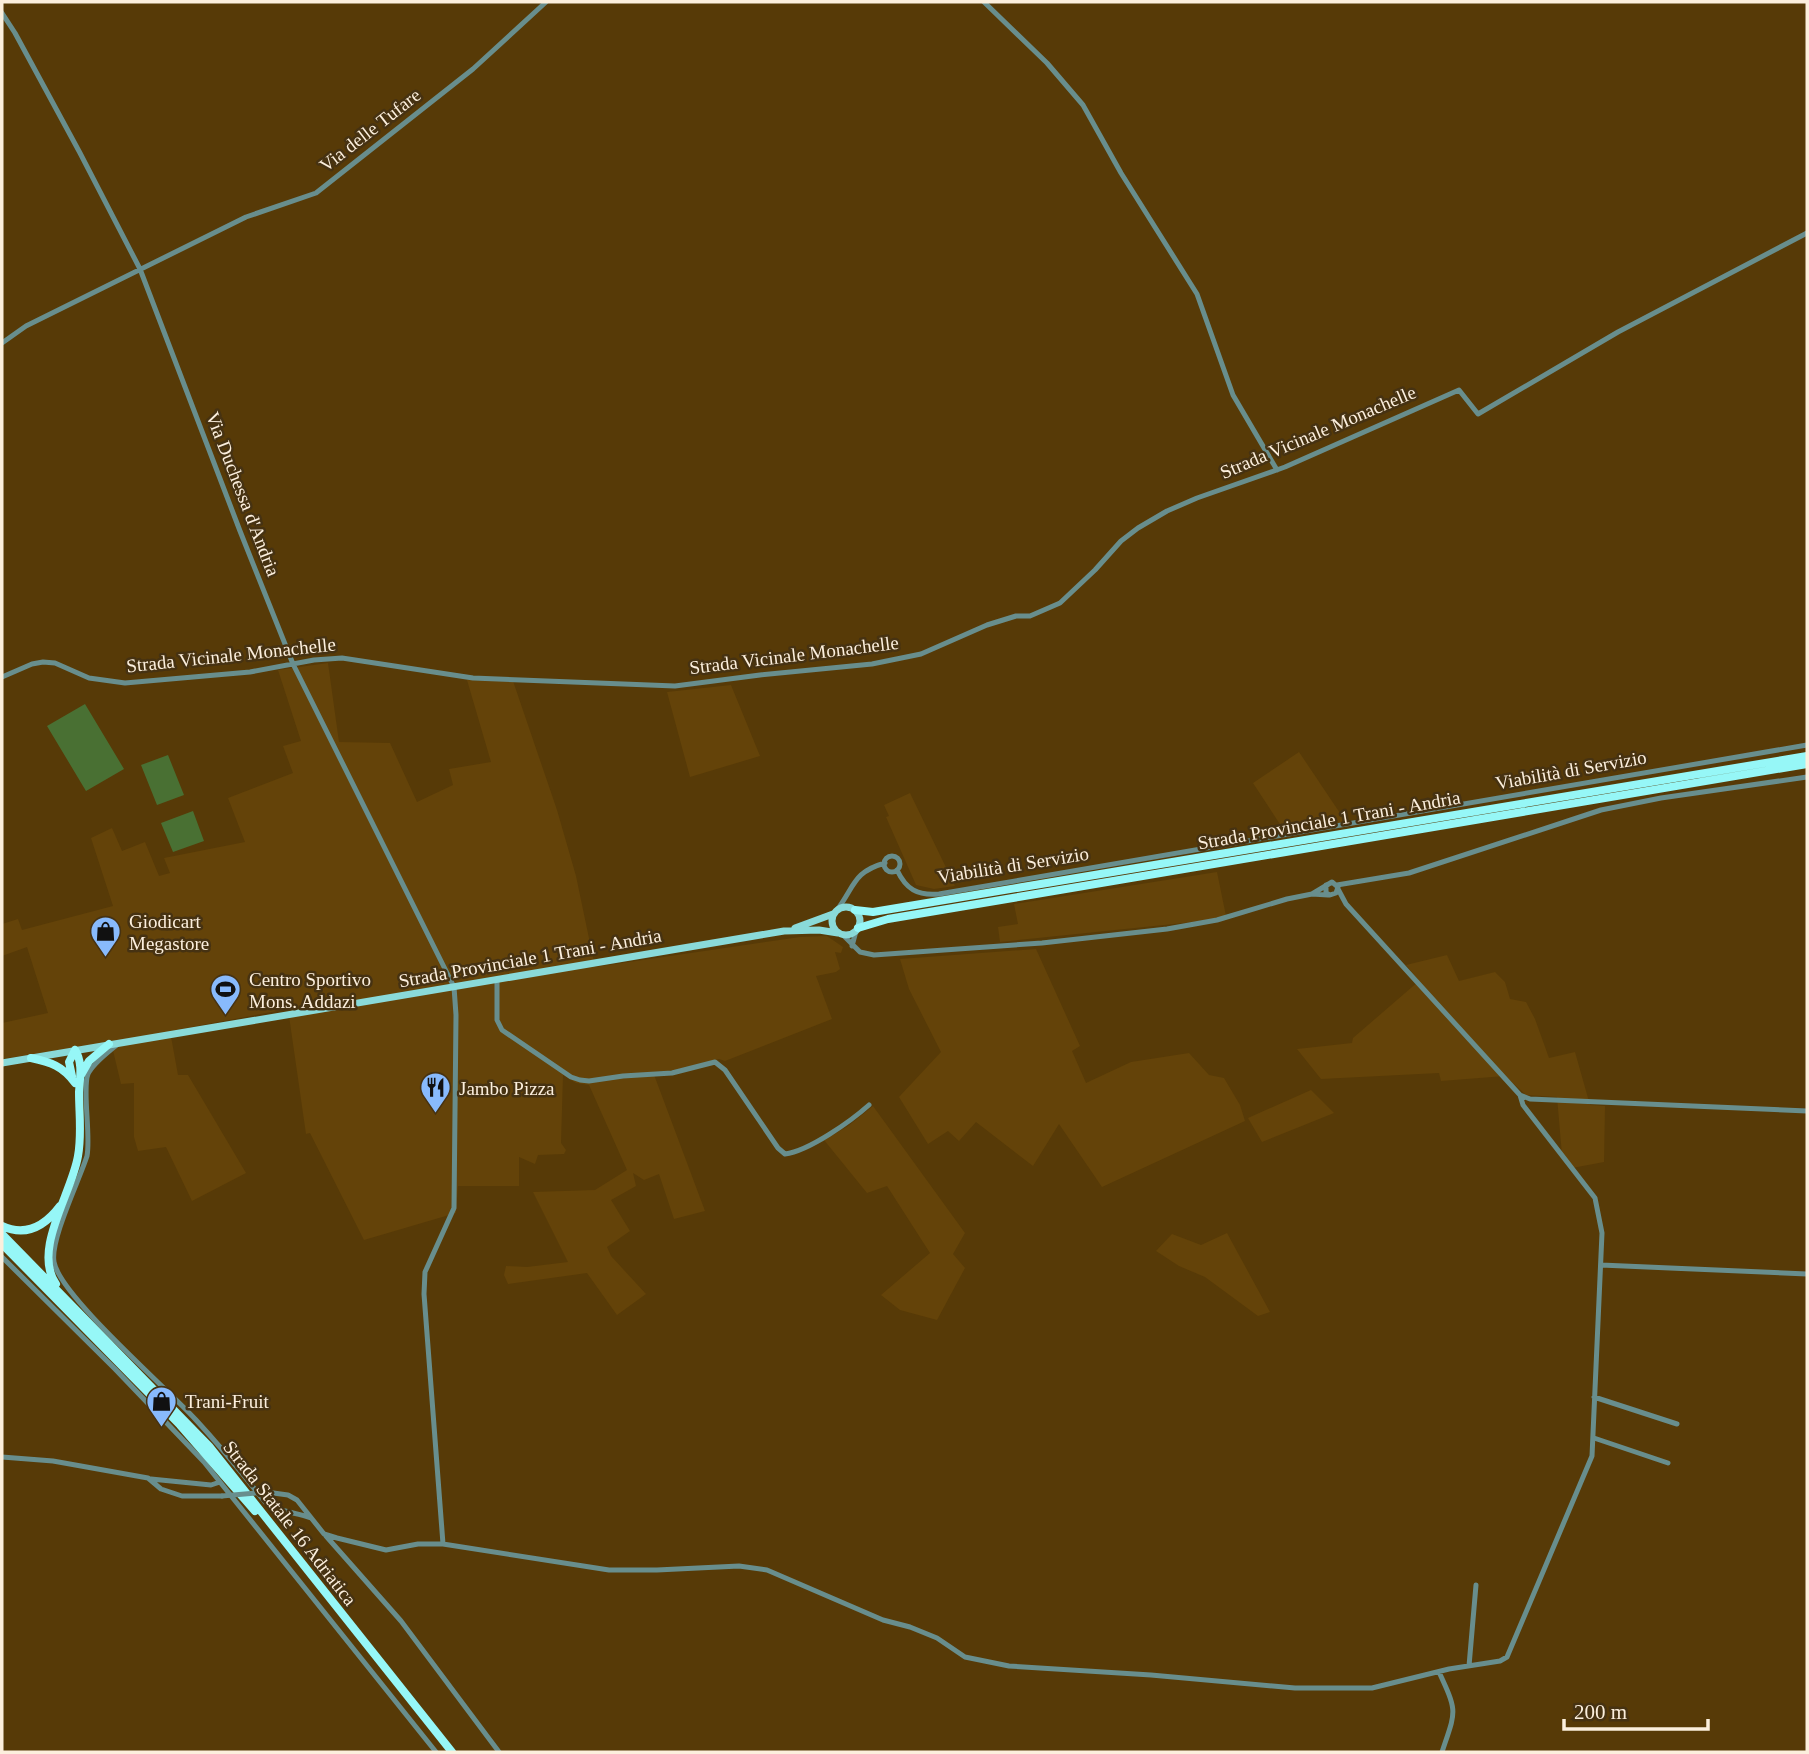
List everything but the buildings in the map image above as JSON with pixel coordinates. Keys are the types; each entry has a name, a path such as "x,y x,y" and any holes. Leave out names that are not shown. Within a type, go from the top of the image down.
{"highway":[{"name":"Strada Provinciale 1 Trani - Andria","path":"855,910 873,912 1807,756"},
{"name":"Strada Provinciale 1 Trani - Andria","path":"857,930 901,917 1807,764"},
{"path":"77,1080 89,1061 109,1044"},
{"path":"75,1050 69,1062 77,1080 81,1139 78,1160 48,1248 52,1277 79,1312"},
{"path":"31,1058 50,1062 77,1080"},
{"path":"2,1226 20,1231 41,1226 49,1221 64,1201"},
{"name":"Strada Statale 16 Adriatica","path":"2,1234 209,1446 452,1752"},
{"name":"Strada Statale 16 Adriatica","path":"2,1244 207,1453 446,1752"}],"main road":[{"name":"Strada Provinciale 1 Trani - Andria","path":"784,931 846,907 855,910"},
{"path":"855,910 860,919 857,930"},
{"path":"835,911 832,926 841,934"},
{"name":"Strada Provinciale 1 Trani - Andria","path":"2,1063 784,931 819,930 841,934 857,930"}],"street":[{"name":"Via delle Tufare","path":"140,269 246,218 316,193 472,69 546,2"},
{"path":"984,2 1047,63 1083,105 1121,173 1197,294 1233,395 1276,470"},
{"name":"Via Duchessa d'Andria","path":"2,13 35,69 140,269 293,664 454,987"},
{"name":"Strada Vicinale Monachelle","path":"2,677 32,664 44,662 55,663 89,678 125,683 250,672 342,658 473,678 676,686 872,664 921,654 987,625 1037,613 1060,603 1121,541 1138,528 1197,498 1276,470 1459,390 1478,415 1618,332 1807,233"},
{"path":"2,343 26,326 140,269"},
{"name":"Viabilità di Servizio","path":"897,870 903,884 911,890 919,894 939,894 1807,745"},
{"path":"1312,894 1330,895 1338,887 1409,873 1601,810 1661,798 1807,777"},
{"path":"835,911 865,870 885,863 889,857 897,857 900,864 897,870 887,870 885,863"},
{"path":"324,1534 386,1550 418,1544 443,1544 609,1570 750,1566 767,1570 883,1620 919,1630 937,1638 965,1657 1009,1666 1310,1689 1372,1688 1469,1665 1500,1661 1507,1657 1592,1456 1602,1233 1595,1198 1523,1105 1520,1095 1346,904 1338,887 1332,882 1312,894 1217,920 1167,929 1042,943 887,956 867,954 852,946 841,934"},
{"path":"1326,885 1324,889 1330,895 1346,904"},
{"path":"852,946 857,930"},
{"path":"497,979 497,1020 502,1030 571,1077 589,1081 671,1073 715,1062 725,1070 778,1148 785,1154 796,1152 849,1123 869,1105"},
{"path":"443,1544 424,1294 425,1272 454,1208 454,987"},
{"path":"119,1042 92,1068 86,1081 88,1156 54,1245 54,1264 58,1275 77,1300 195,1419 265,1502 272,1508 296,1512 314,1520"},
{"path":"1520,1095 1543,1099 1807,1111"},
{"path":"2,1257 174,1429 220,1482 436,1752"},
{"path":"1601,1265 1807,1274"},
{"path":"1594,1397 1676,1424"},
{"path":"1594,1438 1668,1463"},
{"path":"2,1457 52,1461 148,1478 211,1485 220,1482"},
{"path":"148,1478 170,1493 203,1497 266,1492 288,1495 297,1500 401,1621 499,1752"},
{"path":"1469,1665 1476,1585"},
{"path":"1439,1672 1455,1706 1442,1752"}],"shaded area":[{"path":"328,663 339,742 390,743 417,802 453,785 449,769 491,762 467,680 513,681 557,810 576,876 595,967 800,937 827,936 843,947 841,953 835,952 840,969 816,976 832,1019 725,1061 719,1059 676,1070 653,1072 705,1211 674,1219 659,1174 644,1180 633,1173 636,1186 611,1200 630,1231 607,1247 611,1256 646,1294 617,1315 587,1273 508,1284 504,1275 506,1266 527,1267 568,1262 533,1192 595,1190 627,1170 589,1085 576,1083 563,1075 561,1143 566,1150 564,1154 538,1155 535,1164 519,1157 519,1186 458,1186 456,1213 364,1240 310,1133 306,1134 288,1009 170,1031 178,1075 188,1075 246,1173 192,1201 166,1147 138,1151 134,1137 134,1083 121,1084 111,1042 2,1059 2,1023 48,1013 27,947 2,956 2,924 18,919 22,930 113,906 91,838 112,828 122,851 145,842 159,876 170,873 164,858 245,842 228,798 293,773 283,746 301,741 278,670"},
{"path":"731,685 760,756 690,777 667,692"},
{"path":"1299,752 1346,822 1285,832 1253,783"},
{"path":"910,793 955,886 934,889 916,885 886,817 889,816 884,805"},
{"path":"1217,872 1226,916 1193,922 1000,942 998,927 1018,924 1014,904"},
{"path":"1036,949 1080,1046 1072,1051 1086,1083 1131,1062 1189,1053 1209,1075 1224,1078 1240,1105 1245,1121 1102,1187 1059,1124 1033,1166 976,1122 959,1141 948,1131 928,1144 899,1097 941,1052 909,989 900,959"},
{"path":"1447,955 1459,981 1495,972 1505,982 1510,999 1526,1002 1549,1058 1575,1052 1590,1105 1605,1106 1604,1162 1572,1168 1562,1155 1557,1097 1526,1095 1505,1076 1441,1081 1439,1073 1321,1079 1297,1049 1352,1043 1353,1038 1419,981 1406,965"},
{"path":"1311,1090 1334,1113 1262,1142 1248,1118"},
{"path":"873,1106 965,1233 953,1254 965,1268 937,1320 900,1310 881,1295 930,1253 887,1186 867,1193 824,1140 848,1126"},
{"path":"1227,1233 1270,1312 1258,1316 1205,1277 1179,1266 1156,1251 1172,1234 1201,1245"}],"green space":[{"path":"85,704 124,769 86,791 47,726"},
{"path":"168,755 184,795 157,805 141,765"},
{"path":"193,811 204,841 173,852 161,823"}],"place":[{"name":"Giodicart Megastore","path":"106,959"},
{"name":"Centro Sportivo Mons. Addazi","path":"226,1017"},
{"name":"Jambo Pizza","path":"436,1115"},
{"name":"Trani-Fruit","path":"162,1428"}]}
